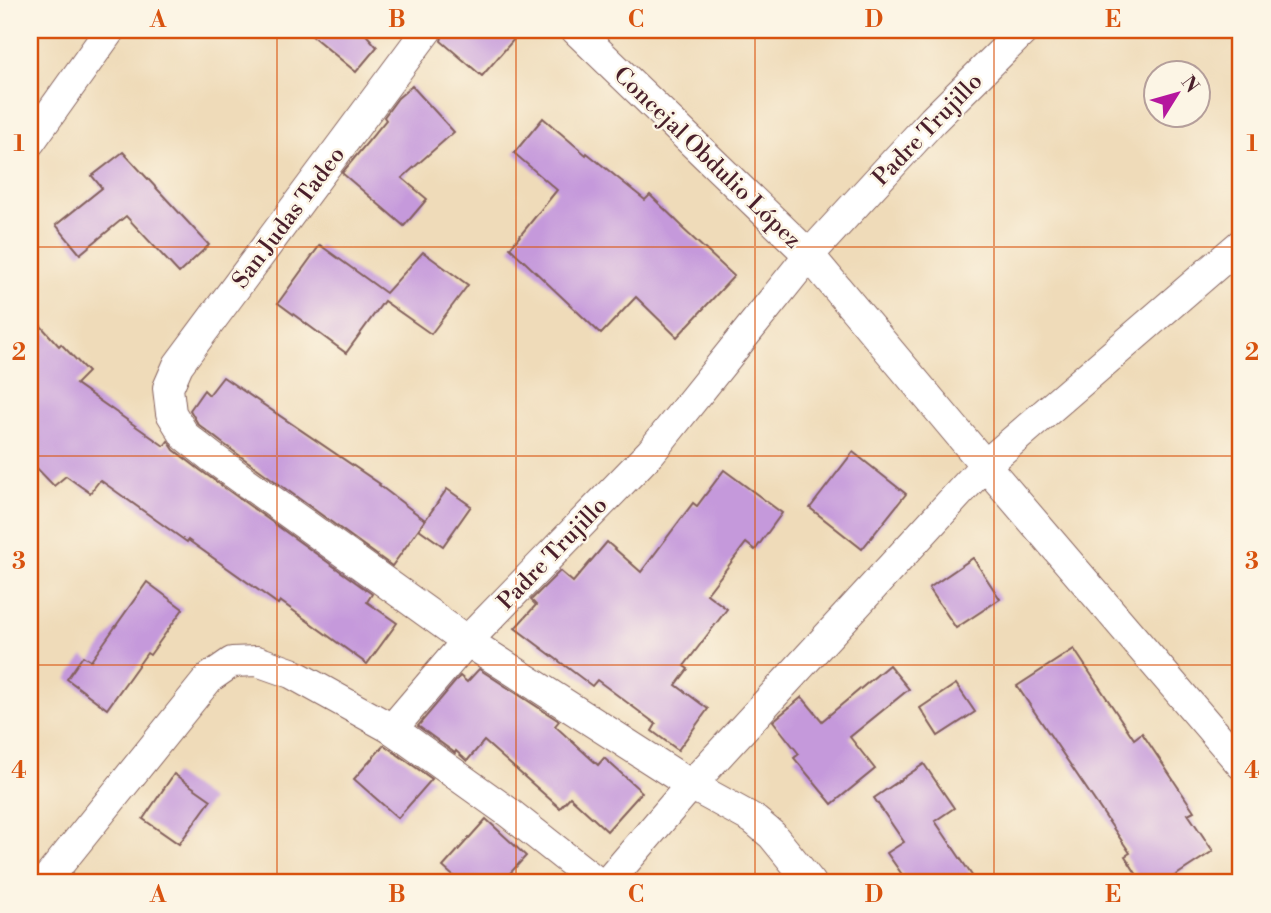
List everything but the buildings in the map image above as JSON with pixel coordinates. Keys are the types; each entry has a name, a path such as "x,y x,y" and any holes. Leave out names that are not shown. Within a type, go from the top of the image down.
{"street":[{"path":"30,142 110,30"},
{"name":"San Judas Tadeo","path":"427,30 178,365 168,388 171,413 185,436 467,641"},
{"name":"Concejal Obdulio López","path":"576,30 809,255 1241,764"},
{"name":"Padre Trujillo","path":"392,729 467,641 651,452 809,255 933,120 1024,30"},
{"path":"607,883 691,785 985,465 1241,244"},
{"path":"467,641 691,785 753,819 772,835 811,883"},
{"path":"44,883 209,678 232,662 257,661 291,673 392,729 508,812 598,883"}]}
